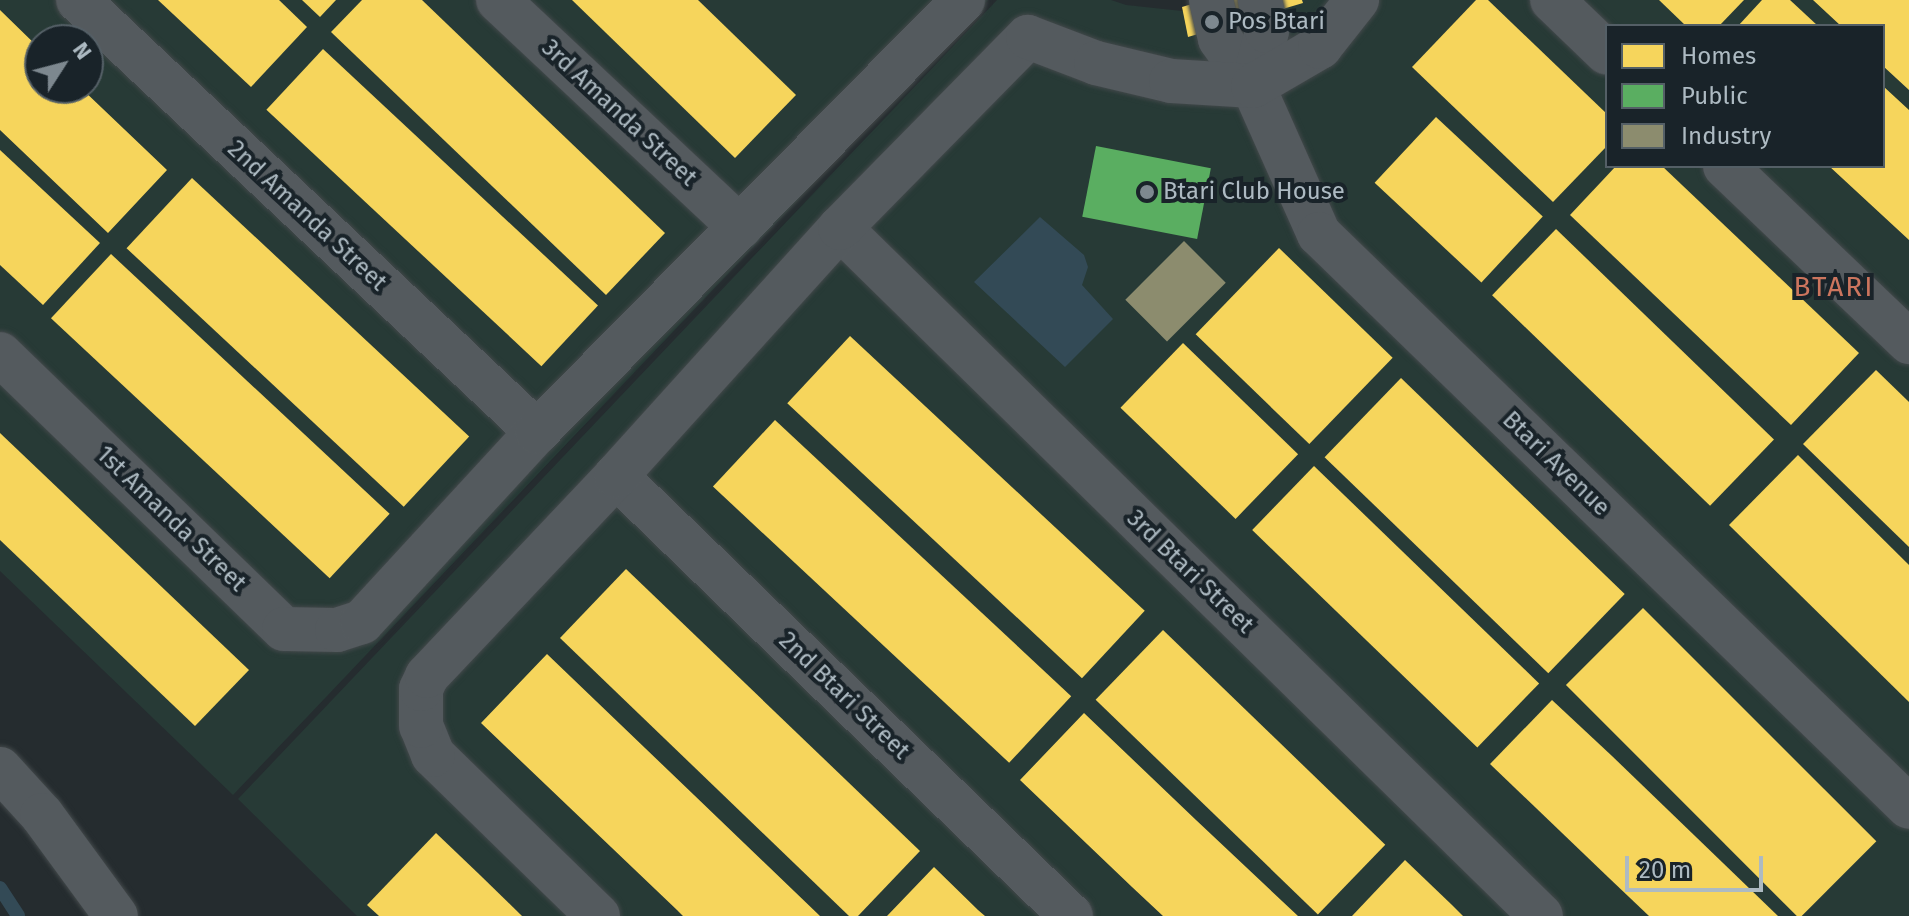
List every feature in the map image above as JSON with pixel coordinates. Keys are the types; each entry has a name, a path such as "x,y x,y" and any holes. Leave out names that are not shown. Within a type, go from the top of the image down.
{"street":[{"name":"2nd Amanda Street","path":"78,0 537,432"},
{"name":"3rd Amanda Street","path":"498,0 740,227"},
{"path":"537,432 963,0"},
{"name":"Btari Avenue","path":"1211,0 1220,39 1253,86 1319,234 1909,807"},
{"path":"1253,86 1267,31 1260,0"},
{"path":"598,916 433,755 421,726 421,689 427,676 616,476 840,228 1028,37 1096,63 1171,81 1253,86 1320,47 1357,0"},
{"path":"1552,0 1605,51"},
{"path":"1727,168 1909,342"},
{"name":"3rd Btari Street","path":"840,228 1541,916"},
{"name":"1st Amanda Street","path":"0,354 284,629 337,630 362,622 537,432"},
{"name":"2nd Btari Street","path":"616,476 1071,916"},
{"path":"0,769 42,815 116,916"}],"green space":[{"path":"0,0 988,0 233,795 0,571"},
{"path":"997,0 1111,0 1126,5 1182,11 1237,0 1909,0 1909,916 357,916 238,799"}],"water":[{"path":"1040,217 1084,255 1088,267 1082,285 1113,319 1065,367 974,282"}],"building: Homes":[{"path":"158,0 279,0 307,27 251,87"},
{"path":"302,0 336,0 320,17"},
{"path":"362,0 422,0 665,233 606,295 331,32"},
{"path":"572,0 698,0 796,95 735,158"},
{"name":"Pos Btari","path":"1205,0 1302,0 1303,3 1188,37 1182,7"},
{"path":"1476,0 1488,0 1605,112 1605,148 1553,202 1412,67"},
{"path":"1659,0 1744,0 1721,24 1684,24"},
{"path":"1762,0 1790,0 1816,24 1740,24"},
{"path":"1813,0 1909,0 1909,90 1885,68 1885,24 1839,24"},
{"path":"0,10 24,33 24,104 98,104 167,170 108,233 0,130"},
{"path":"323,49 598,305 541,366 266,110"},
{"path":"1885,88 1909,110 1909,240 1831,168 1885,168"},
{"path":"1436,117 1543,217 1481,282 1375,183"},
{"path":"0,150 100,243 43,305 0,265"},
{"path":"1614,168 1664,168 1859,353 1791,425 1570,215"},
{"path":"192,178 469,436 404,507 127,248"},
{"path":"1556,229 1774,439 1710,506 1492,295"},
{"path":"1279,248 1393,358 1309,444 1196,334"},
{"path":"111,254 390,514 330,578 51,318"},
{"path":"850,336 1145,611 1082,678 787,403"},
{"path":"1183,343 1298,454 1236,519 1120,408"},
{"path":"1876,370 1909,402 1909,547 1803,444"},
{"path":"1401,378 1625,594 1548,673 1325,457"},
{"path":"775,420 1071,696 1009,763 713,487"},
{"path":"0,433 249,670 195,726 0,540"},
{"path":"1798,455 1909,565 1909,702 1729,525"},
{"path":"1314,466 1539,683 1477,747 1252,530"},
{"path":"626,569 920,851 858,916 849,916 560,638"},
{"path":"1643,608 1876,841 1802,916 1797,916 1566,685"},
{"path":"1163,630 1385,845 1318,914 1096,700"},
{"path":"547,654 820,916 683,916 481,723"},
{"path":"1552,700 1778,916 1649,916 1609,878 1490,764"},
{"path":"1084,713 1298,916 1163,916 1132,887 1020,780"},
{"path":"436,833 522,916 379,916 367,905"},
{"path":"1405,860 1452,905 1463,916 1352,916"},
{"path":"934,867 978,910 985,916 887,916"}],"building: Public":[{"name":"Btari Club House","path":"1096,146 1211,168 1197,239 1082,217"}],"building: Industry":[{"path":"1184,241 1226,283 1167,341 1125,300"}],"waterway":[{"path":"0,888 18,916"}],"place":[{"name":"Pos Btari","path":"1212,22"},
{"name":"Btari Club House","path":"1147,192"}],"district":[{"name":"BTARI","path":"1834,287"}]}
